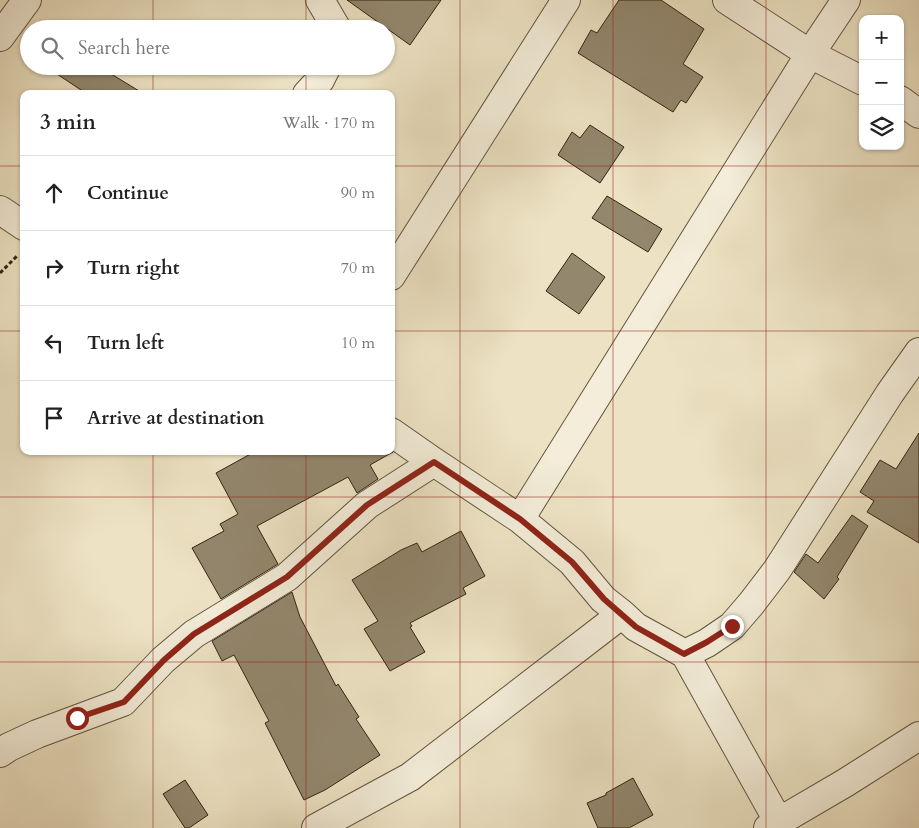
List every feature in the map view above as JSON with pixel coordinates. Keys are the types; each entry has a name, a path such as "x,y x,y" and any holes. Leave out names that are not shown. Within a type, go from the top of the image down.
{"street":[{"path":"0,37 27,0"},
{"path":"320,0 331,20"},
{"path":"395,270 566,0"},
{"path":"727,0 810,54 859,79"},
{"path":"520,519 810,54 846,0"},
{"path":"311,90 322,75"},
{"path":"904,103 919,114"},
{"path":"0,210 20,223"},
{"path":"684,654 732,626 751,604 777,570 859,440 919,352"},
{"path":"395,435 520,519 572,562 604,599 636,627 684,654 776,826 917,740"},
{"path":"0,753 8,747 37,734 124,702 164,660 194,634 287,577 367,505 434,462"},
{"path":"316,828 410,777 622,614"}],"path":[{"path":"0,272 20,253"}],"building":[{"path":"347,0 441,0 410,45 395,34 395,20 375,20"},
{"path":"619,0 661,0 704,29 683,64 703,77 686,103 681,100 673,112 578,53 591,30 597,33"},
{"path":"58,75 113,75 137,90 81,90"},
{"path":"590,125 624,147 600,183 558,155 572,132 580,138"},
{"path":"607,196 662,229 648,252 592,218"},
{"path":"572,253 605,277 579,314 546,291"},
{"path":"919,433 919,543 867,512 874,501 860,492 880,460 896,469"},
{"path":"249,455 388,455 370,465 378,479 357,493 348,477 257,526 278,564 221,599 192,548 224,531 220,524 238,514 216,473"},
{"path":"852,515 868,526 837,577 839,579 824,599 794,572 806,554 818,563"},
{"path":"461,531 485,576 463,588 466,594 410,623 412,626 410,627 425,652 390,671 364,629 378,621 352,580 401,550 417,543 422,552"},
{"path":"292,592 300,617 336,686 338,684 359,717 356,719 380,755 325,790 304,800 265,723 269,721 234,655 222,661 212,641"},
{"path":"633,778 653,815 629,828 598,828 587,803 606,795 606,793"},
{"path":"185,780 208,815 189,828 185,828 163,794"}],"route":[{"path":"77,718 124,702 164,660 194,634 287,577 367,505 434,462 520,519 572,562 604,599 636,627 661,642 684,654 732,626"}]}
